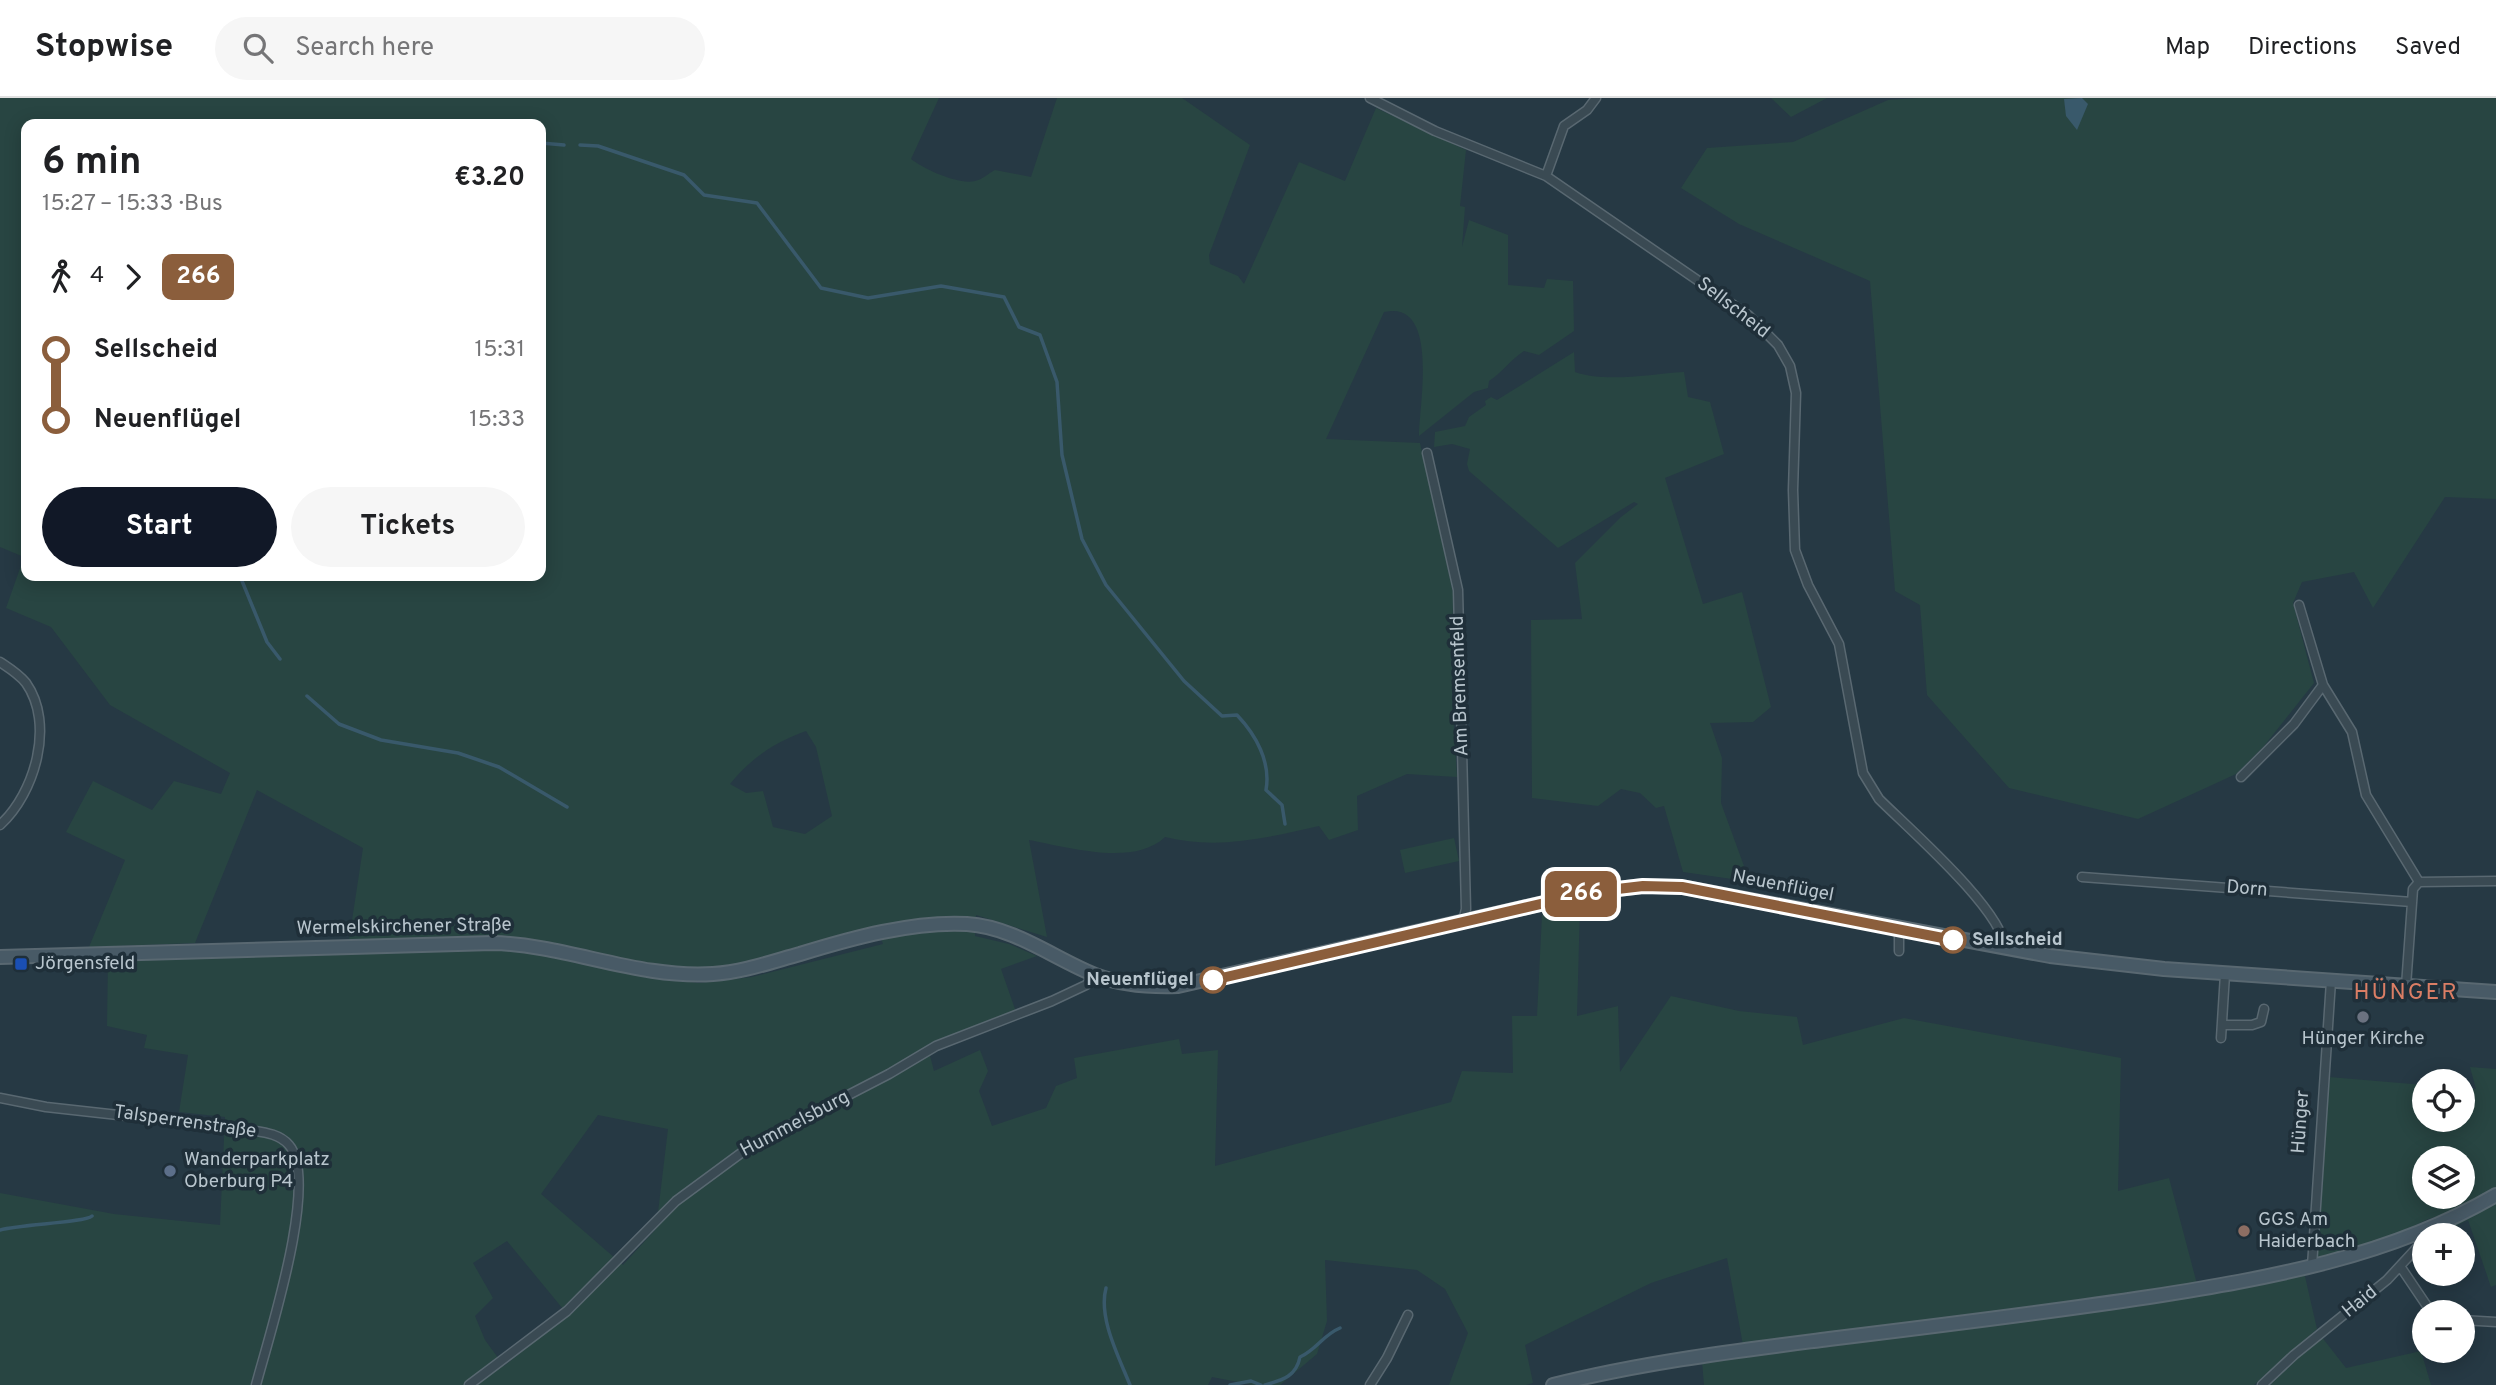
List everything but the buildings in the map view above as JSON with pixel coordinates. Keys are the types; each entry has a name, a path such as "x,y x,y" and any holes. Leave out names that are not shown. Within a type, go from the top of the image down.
{"main road":[{"name":"Neuenflügel","path":"1046,951 1095,975 1142,985 1191,984 1592,892 1654,886 1711,892 2005,949"},
{"name":"Wermelskirchener Straße","path":"0,957 493,943 542,947 653,970 700,975 745,970 841,943 902,930 956,924 993,930 1046,951"},
{"path":"2005,949 2098,962 2225,974 2496,992"},
{"path":"2446,1223 2496,1195"},
{"path":"1553,1385 1679,1358 2056,1311 2202,1288 2368,1253 2412,1237"}],"street":[{"name":"Sellscheid","path":"1370,98 1436,131 1546,176 1748,315 1783,352 1796,393 1793,490 1795,550 1805,578 1841,652 1863,773 1879,799 1987,911 2003,934 2005,949"},
{"path":"1546,176 1564,126 1587,110 1596,98"},
{"name":"Am Bremsenfeld","path":"1427,453 1458,590 1466,909 1463,921"},
{"path":"2299,605 2323,685 2351,727 2368,799 2419,883"},
{"path":"0,662 25,682 33,697 38,722 33,774 22,796 0,825"},
{"path":"2241,777 2294,724 2323,685"},
{"name":"Dorn","path":"2082,877 2412,902"},
{"path":"2406,986 2413,889 2419,883 2496,881"},
{"path":"1899,929 1899,951"},
{"path":"2221,1038 2225,974"},
{"name":"Hummelsburg","path":"469,1385 582,1298 687,1191 759,1140 889,1074 936,1046 1062,997 1086,985 1095,975"},
{"name":"Hünger","path":"2312,1266 2331,981"},
{"path":"2222,1024 2252,1025 2261,1022 2264,1009"},
{"name":"Talsperrenstraße","path":"0,1098 46,1107 244,1129 274,1135 289,1145 299,1173 296,1215 256,1385"},
{"name":"Haid","path":"2262,1385 2317,1336 2387,1280 2412,1252"},
{"path":"2399,1266 2423,1300"},
{"path":"1370,1385 1408,1315"},
{"path":"2475,1321 2496,1322"}],"green space":[{"path":"0,98 939,98 911,159 942,175 968,182 980,179 995,170 1031,177 1057,98 1182,98 1250,145 1209,255 1210,264 1238,276 1244,284 1299,162 1345,181 1376,108 1466,150 1460,206 1465,207 1462,247 1469,220 1508,235 1508,285 1544,288 1547,279 1573,281 1574,331 1539,355 1524,351 1489,381 1488,388 1474,392 1419,436 1423,380 1420,337 1413,322 1402,312 1384,312 1326,439 1420,443 1453,592 1452,697 1457,777 1407,774 1357,796 1358,830 1329,840 1319,826 1242,841 1184,841 1165,837 1152,846 1118,853 1081,850 1029,840 1047,937 976,915 975,936 1009,944 1037,956 1001,969 1016,1012 929,1052 934,1071 980,1050 988,1071 979,1091 992,1126 1046,1108 1056,1086 1077,1078 1074,1058 1179,1039 1182,1054 1218,1050 1215,1166 1451,1102 1462,1071 1513,1073 1512,1016 1537,1016 1542,915 1580,905 1577,1016 1618,1006 1620,1072 1671,996 1739,1011 1797,1017 1803,1045 1904,1018 2121,1058 2118,1191 2169,1178 2197,1284 1743,1345 1727,1258 1651,1283 1525,1345 1533,1383 1526,1385 1449,1385 1468,1333 1445,1289 1417,1270 1325,1260 1327,1321 1317,1354 1280,1385 1253,1385 1212,1377 1208,1385 0,1385 0,1193 114,1214 220,1225 225,1117 179,1112 188,1055 144,1048 147,1035 107,1026 108,960 473,947 520,950 657,978 699,983 752,977 883,944 878,928 758,961 699,971 659,967 520,939 349,940 363,848 257,790 195,943 89,947 125,860 66,832 93,781 152,810 174,781 221,794 230,773 110,705 51,627 6,608 21,566 21,581 546,581 546,119 21,119 21,556 0,547","holes":["806,731 816,747 832,816 805,834 773,827 763,791 746,793 730,784 755,759 774,746","598,1115 668,1129 656,1229 623,1265 541,1194","507,1241 568,1315 504,1366 485,1340 475,1316 493,1298 473,1263"]},
{"path":"1771,98 1827,98 1791,117"},
{"path":"2496,98 2496,499 2445,497 2373,608 2354,572 2302,582 2293,603 2314,683 2264,746 2236,774 2138,819 2009,788 1927,695 1920,605 1895,591 1870,281 1739,224 1681,188 1707,148 1793,142 1888,100"},
{"path":"1574,352 1575,372 1587,375 1615,377 1684,372 1688,397 1710,402 1724,454 1665,478 1703,604 1742,592 1771,707 1753,722 1710,723 1722,758 1721,803 1744,866 1739,880 1683,872 1664,806 1656,808 1640,793 1621,789 1598,806 1532,798 1531,620 1582,619 1575,563 1621,517 1638,504 1634,502 1558,548 1469,471 1467,464 1470,449 1452,444 1434,447 1435,432 1465,426 1469,417 1486,405 1485,401 1491,397 1497,400"},
{"path":"1454,838 1459,861 1405,873 1400,850"},
{"path":"2470,1067 2496,1069 2496,1189 2475,1201 2475,1146 2412,1146 2412,1209 2462,1209 2420,1223 2412,1223 2412,1227 2389,1239 2319,1258 2316,1254 2329,1077 2412,1084 2412,1132 2475,1132 2475,1069"},
{"path":"2496,1200 2496,1285 2491,1287 2475,1240 2475,1223 2469,1223 2468,1220 2458,1223"},
{"path":"2304,1272 2317,1329 2254,1385 1704,1385 1702,1361"},
{"path":"2321,1336 2346,1368 2412,1353 2412,1363 2425,1363 2431,1385 2270,1385"}],"water":[{"path":"2082,98 2088,104 2077,130 2066,116 2064,99"}],"waterway":[{"path":"546,143 564,145"},
{"path":"580,145 598,146 684,175 704,195 757,203 821,288 868,298 941,286 1004,297 1019,327 1040,335 1057,382 1062,455 1082,539 1106,585 1184,681 1222,716 1237,715 1250,731 1264,759 1266,790 1282,805 1285,824"},
{"path":"242,581 267,642 280,659"},
{"path":"307,696 339,724 381,740 458,753 499,767 567,807"},
{"path":"0,1230 92,1216"},
{"path":"1106,1288 1104,1300 1107,1324 1130,1385"},
{"path":"1265,1385 1287,1377 1295,1369 1300,1357 1340,1328"},
{"path":"1230,1385 1251,1381 1261,1385"}],"bus line":[{"name":"266","path":"1213,980 1592,892 1643,886 1671,886 1725,894 1953,940"}],"place":[{"name":"Sellscheid","path":"1953,940"},
{"name":"Jörgensfeld","path":"21,964"},
{"name":"Neuenflügel","path":"1213,980"},
{"name":"Hünger Kirche","path":"2363,1017"},
{"name":"Wanderparkplatz Oberburg P4","path":"170,1171"},
{"name":"GGS Am Haiderbach","path":"2244,1231"}],"district":[{"name":"HÜNGER","path":"2406,993"}]}
